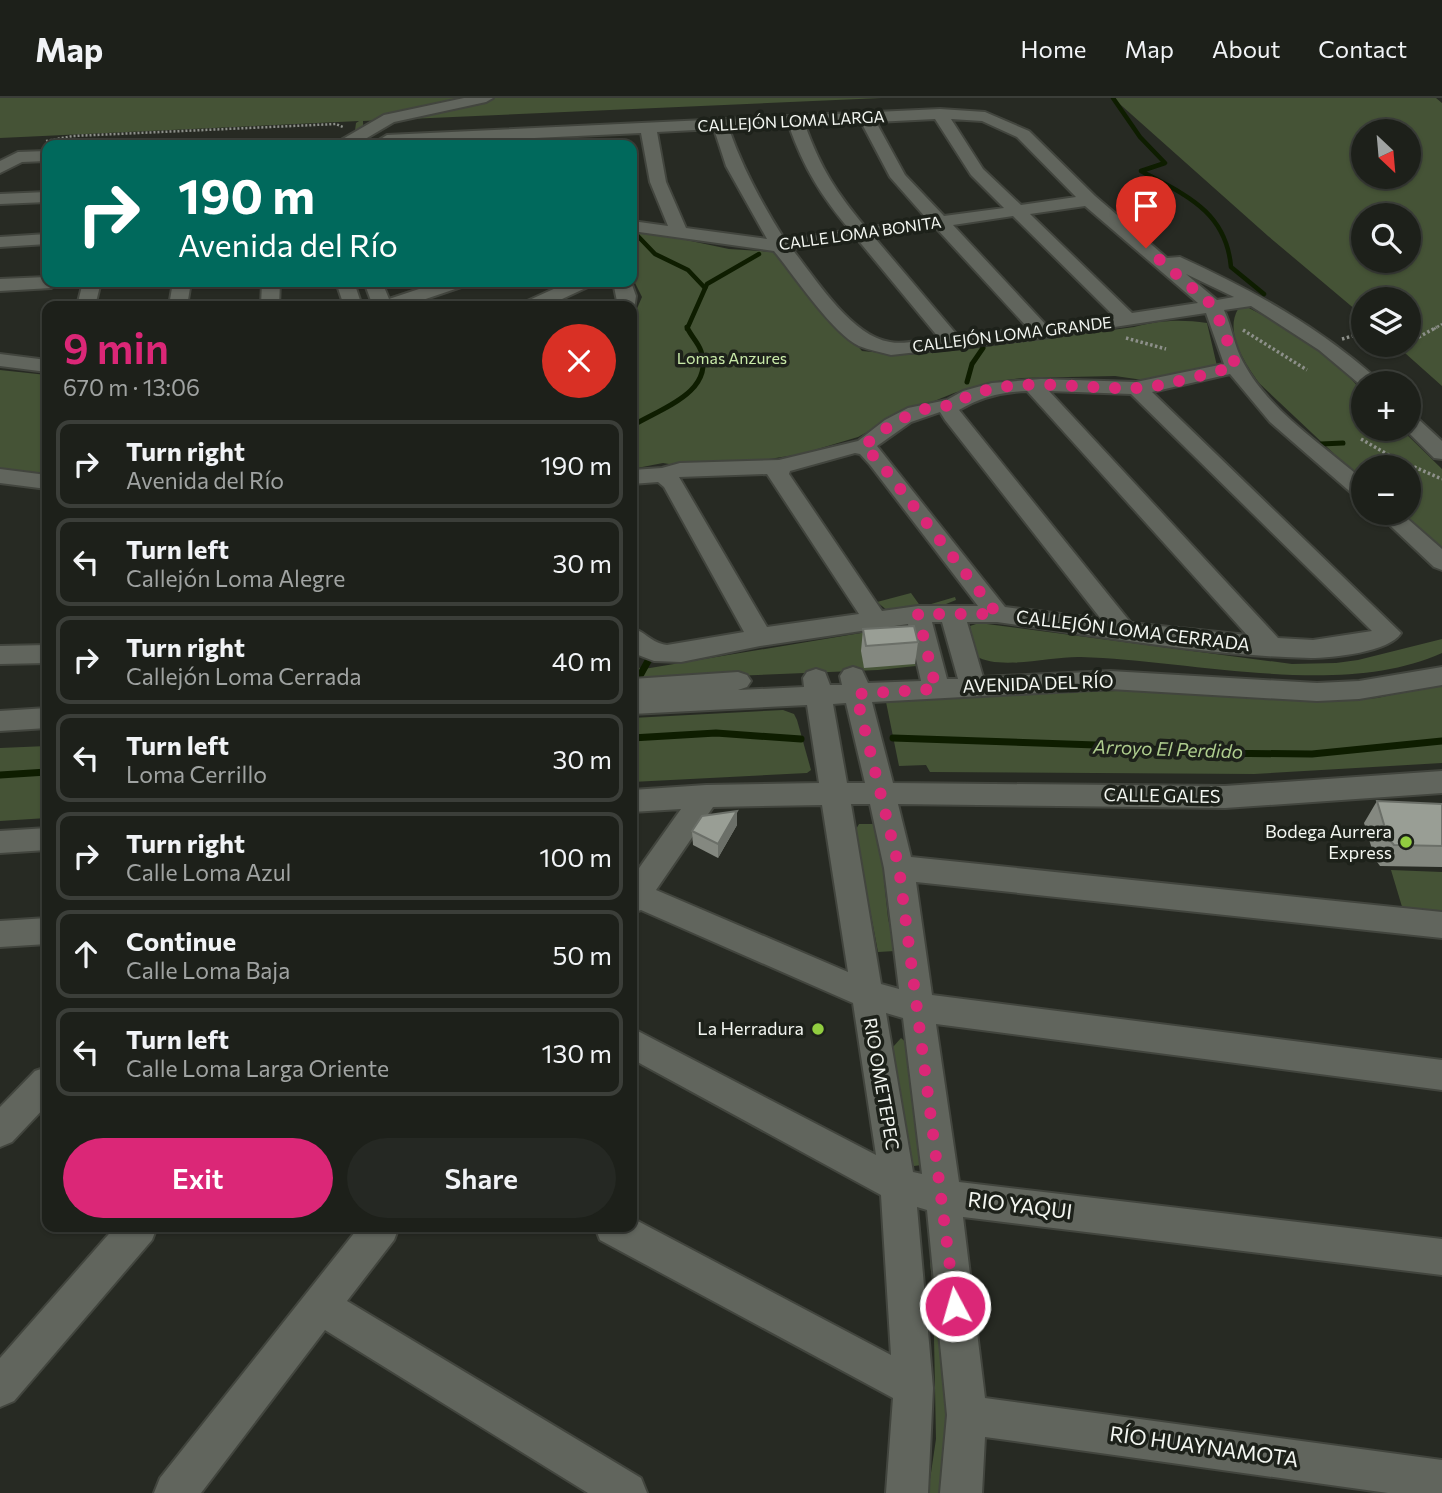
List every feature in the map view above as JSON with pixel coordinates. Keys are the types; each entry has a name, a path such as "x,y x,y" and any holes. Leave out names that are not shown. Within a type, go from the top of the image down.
{"street":[{"path":"319,140 375,125 397,116 486,98"},
{"path":"940,114 977,172 1126,328"},
{"name":"CALLEJÓN LOMA LARGA","path":"497,140 573,138 648,127 795,120 940,114 985,117 1009,126 1034,144 1089,200 1146,248"},
{"path":"866,117 898,177 938,223 1042,331"},
{"path":"346,133 373,120 375,125 372,140"},
{"path":"795,120 821,181 862,235 954,343"},
{"name":"CALLEJÓN LOMA GRANDE","path":"720,124 744,188 780,246 846,327 864,341 891,349 1042,331 1126,328 1212,305 1255,300"},
{"path":"648,127 658,182 679,231"},
{"name":"CALLEJÓN LOMA LARGA","path":"387,139 398,140"},
{"path":"0,168 18,157 42,156"},
{"path":"0,199 42,197"},
{"name":"CALLE LOMA BONITA","path":"637,227 780,246 1089,200"},
{"path":"0,242 42,239"},
{"path":"1146,248 1255,300 1326,345 1356,371"},
{"path":"1146,248 1212,305 1236,367 1254,393 1351,481"},
{"path":"0,285 42,283"},
{"path":"543,301 572,287"},
{"path":"407,301 441,292"},
{"path":"0,360 42,365"},
{"path":"1125,632 949,410 960,399 981,392 1032,385 1136,388 1236,367"},
{"path":"1032,385 1272,647"},
{"name":"CALLEJÓN LOMA CERRADA","path":"637,642 645,650 661,654 681,653 760,637 918,614 997,614 1125,632 1313,649 1341,648 1368,642 1389,633 1136,388"},
{"path":"863,447 873,437 923,409 938,405 951,406"},
{"path":"1421,433 1442,453"},
{"path":"637,477 663,475 680,470 780,467 854,447 863,447 878,460 997,614"},
{"path":"780,467 778,474 875,619"},
{"path":"663,475 673,483 760,637"},
{"path":"0,476 42,481"},
{"path":"1401,525 1442,562"},
{"path":"918,614 934,681"},
{"path":"952,614 971,679"},
{"path":"0,655 42,654"},
{"name":"AVENIDA DEL RÍO","path":"971,679 1064,665 1141,665 1270,677 1336,678 1378,674 1442,662"},
{"name":"AVENIDA DEL RÍO","path":"637,705 818,694 971,679 1122,681 1317,692 1360,690 1442,676"},
{"name":"AVENIDA DEL RÍO","path":"637,686 818,694"},
{"path":"856,691 899,868 943,1197 967,1415 961,1493"},
{"name":"RIO OMETEPEC","path":"818,694 898,1185 913,1388 907,1493"},
{"path":"0,721 42,718"},
{"path":"0,737 42,735"},
{"name":"CALLE GALES","path":"637,800 706,796 833,780 878,778 1227,797 1442,782"},
{"path":"637,893 706,796"},
{"path":"0,842 42,839"},
{"path":"899,868 1442,925"},
{"path":"637,898 866,994 916,1007 1442,1075"},
{"path":"1,934 42,931"},
{"name":"RIO YAQUI","path":"637,1046 898,1185 943,1197 1442,1258"},
{"path":"0,1131 42,1087"},
{"path":"0,1387 135,1232"},
{"path":"175,1493 377,1232"},
{"path":"622,1232 913,1388"},
{"path":"320,1306 626,1493"},
{"name":"RÍO HUAYNAMOTA","path":"967,1415 1442,1480"}],"path":[{"path":"48,140 62,136 336,124 341,125 346,133"},
{"path":"18,157 42,143"},
{"path":"1421,335 1442,324"},
{"path":"1234,326 1307,370"},
{"path":"1126,328 1166,349"},
{"path":"1364,441 1394,458 1442,479"}],"green space":[{"path":"0,98 882,98 363,121 364,140 354,140 356,123 359,121 0,138"},
{"path":"1113,98 1436,98 1442,103 1442,386 1409,357 1421,357 1421,287 1351,287 1351,306"},
{"name":"Lomas Anzures","path":"637,231 729,249 775,252 862,351 905,355 963,350 1162,322 1188,321 1207,323 1217,366 1143,380 1115,376 1022,378 990,382 954,393 895,417 858,437 801,454 763,460 675,465 663,463 637,468 637,308 642,297 637,287"},
{"path":"1247,307 1303,336 1351,379 1351,441 1413,441 1442,469 1442,551 1413,525 1421,525 1421,455 1351,455 1351,470 1260,384 1243,358 1235,338 1234,318 1238,309"},
{"path":"0,370 42,374 42,475 0,471"},
{"path":"911,593 921,607 955,597 956,600 941,606 888,611 877,602"},
{"path":"979,623 1292,664 1358,660 1442,639 1442,653 1402,667 1312,675 1081,657 1012,663 976,656 970,626"},
{"path":"897,627 920,661 916,666 878,670 637,680 637,666 650,668"},
{"path":"1442,684 1442,763 1254,774 930,772 926,765 899,766 886,702 933,696 1190,689 1328,702 1377,698"},
{"path":"783,710 794,714 797,720 811,770 807,773 637,782 637,718"},
{"path":"42,746 42,818 0,821 0,748"},
{"path":"859,824 873,824 879,831 888,918 895,951 878,952 855,831"},
{"path":"1391,870 1442,872 1442,914 1403,910"},
{"path":"901,1038 908,1044 922,1165 914,1166 908,1158 893,1047"},
{"path":"937,1251 954,1493 928,1493 936,1439 933,1288 930,1263 932,1254"}],"building":[{"path":"914,626 918,642 866,646 863,629"},
{"path":"1377,801 1442,804 1442,846 1394,845 1388,838"},
{"path":"737,811 718,844 692,831 702,816"}],"waterway":[{"path":"1113,98 1140,137 1165,163 1141,171 1201,207 1221,232 1228,248 1231,267 1264,294"},
{"path":"637,235 655,254 688,270 705,288"},
{"path":"687,328 707,284 759,254"},
{"path":"637,423 682,398 700,378 703,366 701,351 687,328"},
{"path":"967,382 972,364 983,348"},
{"path":"1321,444 1343,443"},
{"path":"637,681 648,661"},
{"name":"Arroyo El Perdido","path":"637,738 716,733 801,739"},
{"name":"Arroyo El Perdido","path":"893,738 1096,745 1204,753 1312,754 1442,741"},
{"name":"Arroyo El Perdido","path":"0,775 42,772"}],"place":[{"name":"Bodega Aurrera Express","path":"1406,842"},
{"name":"La Herradura","path":"818,1029"}],"route":[{"path":"955,1306 899,868 856,694 936,689 918,614 997,614 872,452 863,447 873,437 923,409 938,405 951,406 960,399 981,392 1058,384 1136,388 1236,367 1212,305 1146,248"}]}
